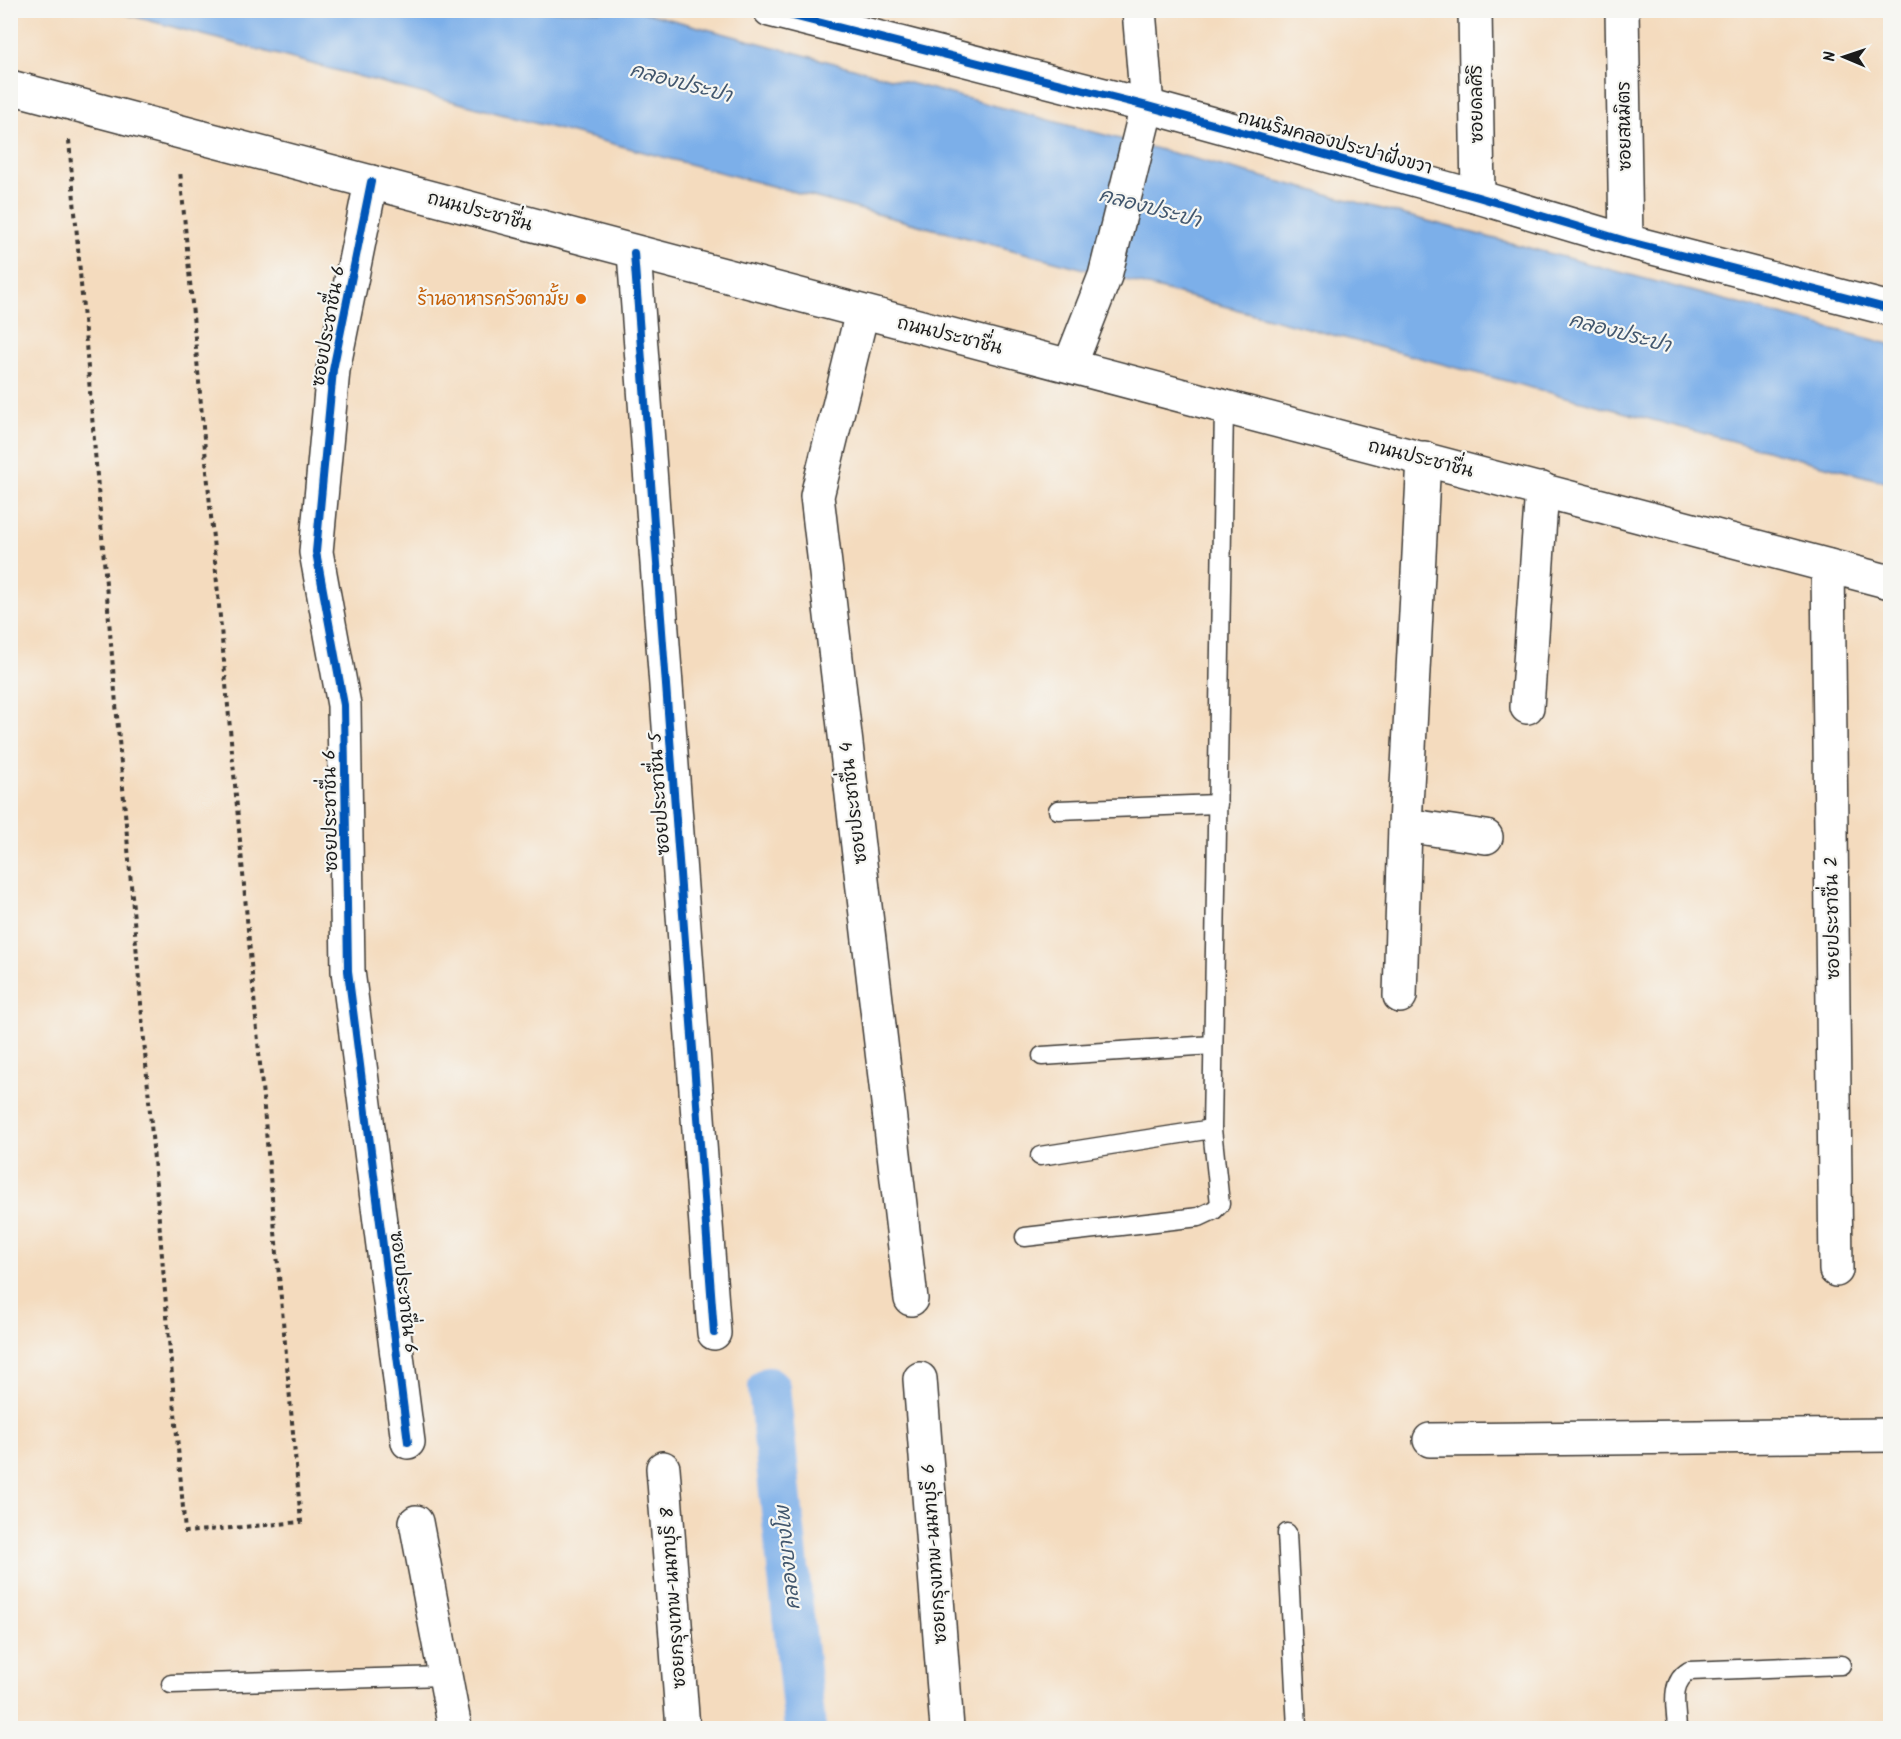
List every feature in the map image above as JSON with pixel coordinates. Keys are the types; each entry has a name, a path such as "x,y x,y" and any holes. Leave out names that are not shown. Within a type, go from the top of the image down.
{"street":[{"path":"1070,365 1105,276 1147,106 1139,10"},
{"name":"ซอยดลศิริ","path":"1475,10 1478,197"},
{"name":"ซอยสหมิตร","path":"1622,10 1626,241"},
{"name":"ถนนริมคลองประปาฝั่งขวา","path":"772,11 1147,106 1478,197 1626,241 1890,309"},
{"name":"ถนนประชาชื่น","path":"10,87 1890,582"},
{"name":"ซอยประชาชื่น 6","path":"371,182 333,370 316,552 344,705 348,971 408,1442"},
{"name":"ซอยประชาชื่น 5","path":"634,253 714,1333"},
{"name":"ซอยประชาชื่น 4","path":"862,312 817,496 911,1299"},
{"path":"1400,996 1424,458"},
{"path":"1527,707 1542,489"},
{"name":"ซอยประชาชื่น 2","path":"1827,566 1836,1270"},
{"path":"1406,825 1486,837"},
{"name":"ซอยกรุงเทพ-นนทบุรี 6","path":"920,1379 947,1728"},
{"path":"1430,1440 1890,1435"},
{"name":"ซอยกรุงเทพ-นนทบุรี 8","path":"663,1468 683,1728"},
{"path":"416,1522 455,1728"}],"lane":[{"path":"1025,1237 1199,1217 1214,1210 1220,1204 1212,1129 1224,408"},
{"path":"1058,810 1218,804"},
{"path":"1042,1056 1213,1045"},
{"path":"1040,1156 1212,1129"},
{"path":"1287,1533 1298,1728"},
{"path":"1677,1728 1676,1685 1680,1676 1689,1671 1840,1665"},
{"path":"171,1684 444,1676"}],"path":[{"path":"66,101 185,1532 301,1522 176,131"}],"water":[{"name":"คลองประปา","path":"113,11 639,11 1890,344 1890,483"}],"waterway":[{"name":"คลองบางโพ","path":"769,1388 805,1728"}],"cycle path":[{"path":"770,10 1147,106 1478,197 1626,241 1890,309"},
{"path":"371,182 333,370 316,552 344,705 348,971 408,1442"},
{"path":"634,253 714,1333"}],"place":[{"name":"ร้านอาหารครัวตามั้ย","path":"581,299"}]}
